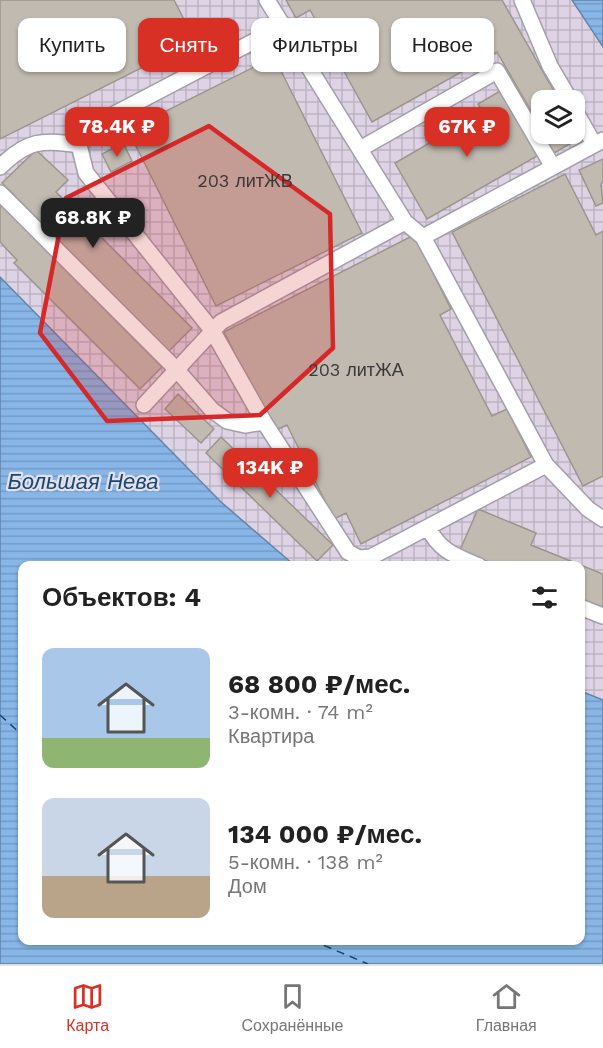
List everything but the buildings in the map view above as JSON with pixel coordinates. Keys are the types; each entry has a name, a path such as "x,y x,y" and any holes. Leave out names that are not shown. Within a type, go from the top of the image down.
{"lane":[{"path":"267,0 280,18"},
{"path":"522,0 550,66 564,90"},
{"path":"251,43 84,130 79,145 86,173 212,330 264,422 348,552 359,558 371,557 546,465"},
{"path":"360,149 497,70 553,166"},
{"path":"313,72 405,222 423,237 546,465 588,509 603,519"},
{"path":"423,237 599,142 585,124"},
{"path":"0,167 24,146 53,141 79,145"},
{"path":"0,193 176,369 212,410 227,421 245,425 264,422"},
{"path":"144,405 221,322 405,222"},
{"path":"428,527 435,542 444,551 467,561"},
{"path":"585,609 603,616"}],"highlighted area":[{"path":"209,126 330,214 333,348 260,415 107,421 40,333 66,198"}],"shaded area":[{"path":"0,0 572,0 603,47 603,700 585,693 585,561 289,561 221,502 0,277"}],"water":[{"path":"572,0 603,0 603,47"},
{"name":"Большая Нева","path":"0,277 221,502 289,561 18,561 18,945 585,945 585,693 603,700 603,964 0,964"}],"ferry route":[{"path":"0,715 18,731"},
{"path":"323,945 368,964"}]}
